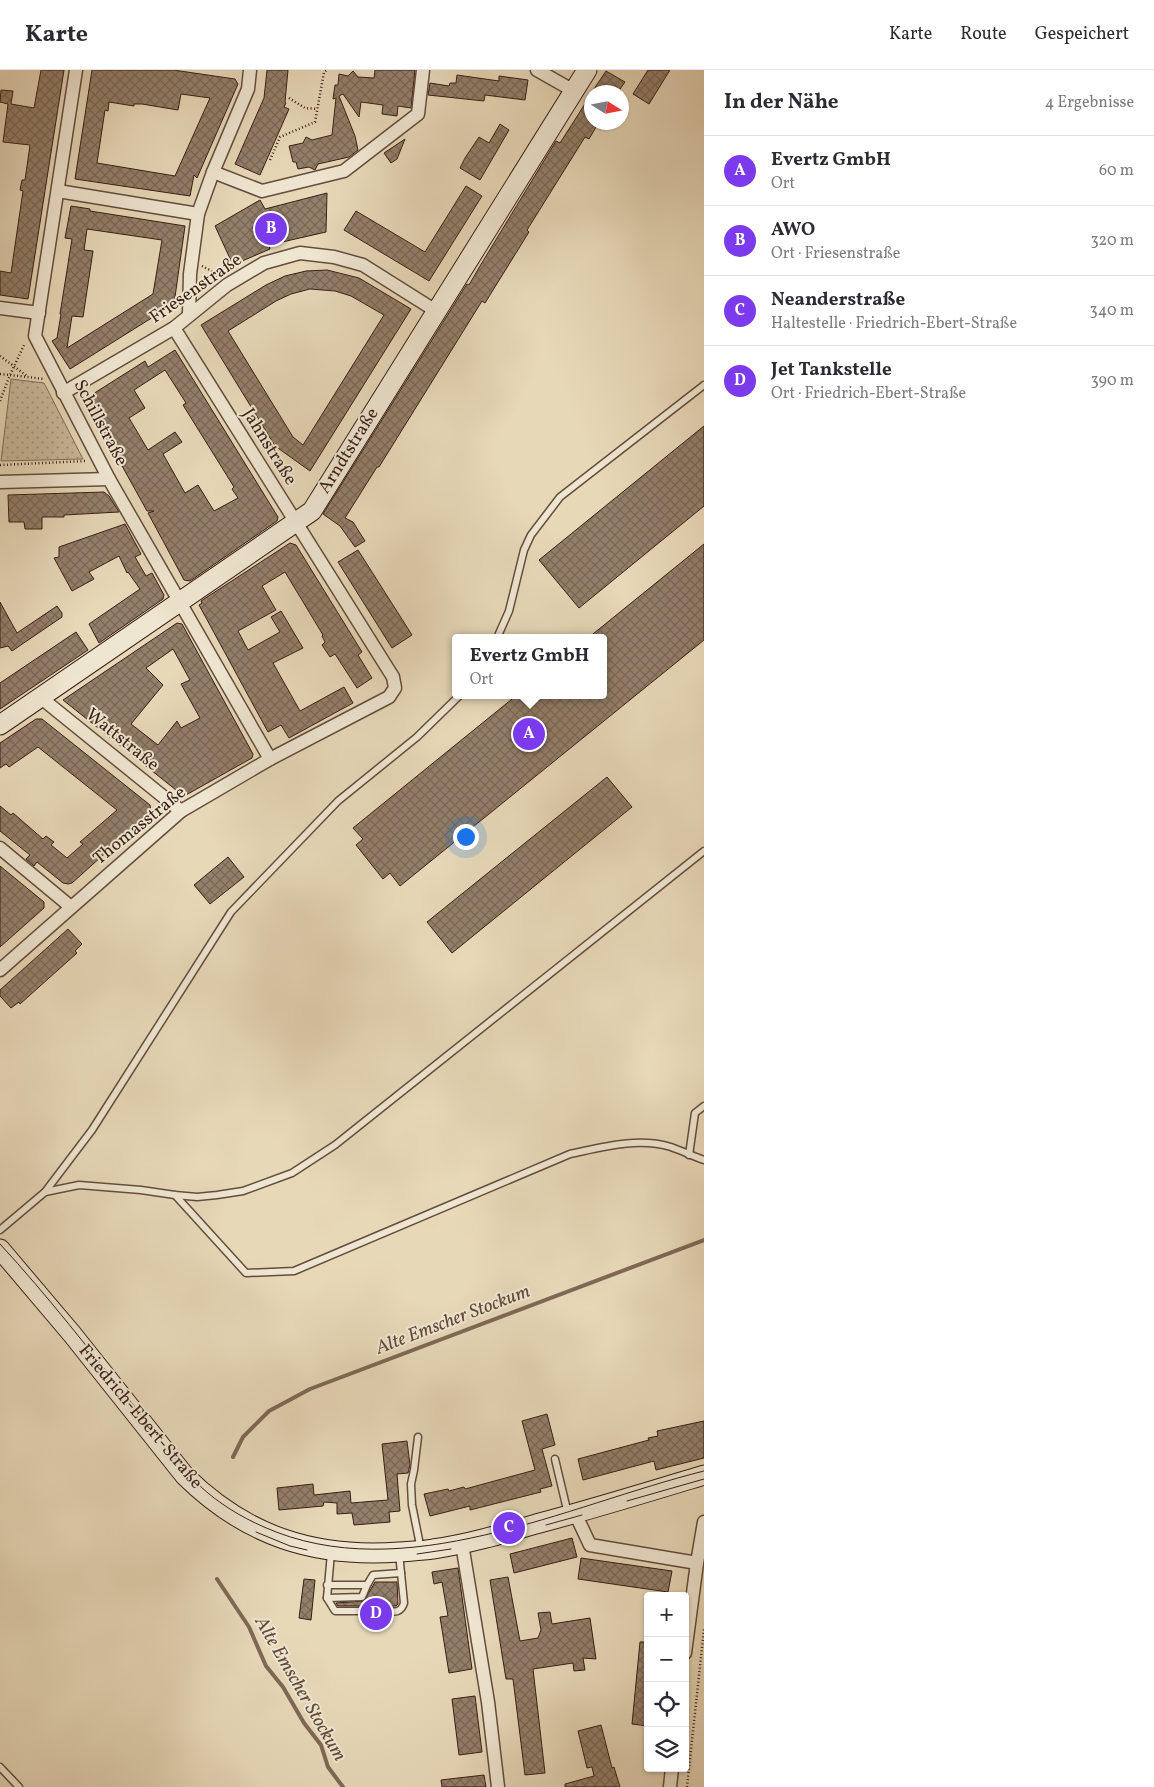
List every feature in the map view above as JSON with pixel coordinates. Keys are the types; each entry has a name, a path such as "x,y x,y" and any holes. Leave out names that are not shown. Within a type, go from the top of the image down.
{"street":[{"path":"35,336 76,70"},
{"path":"189,314 192,262 198,214 213,172 248,89 250,70"},
{"path":"213,172 262,191 344,171 418,114 423,70"},
{"path":"537,70 574,91"},
{"name":"Arndtstraße","path":"0,725 312,511 586,70"},
{"path":"58,191 198,214"},
{"name":"Friesenstraße","path":"63,393 174,328 226,285 264,263 300,253 334,257 362,265 436,311"},
{"path":"0,308 39,313"},
{"name":"Jahnstraße","path":"174,328 393,677 395,688"},
{"name":"Schillstraße","path":"35,336 109,479 270,759"},
{"path":"0,482 109,479"},
{"name":"Thomasstraße","path":"0,970 181,811 270,759 389,697 395,688"},
{"name":"Wattstraße","path":"40,697 181,811"},
{"path":"0,848 71,907"},
{"name":"Friedrich-Ebert-Straße","path":"0,1249 72,1334 178,1467 207,1496 230,1513 288,1542 331,1551 363,1553 422,1550 462,1544 704,1475"},
{"path":"572,1514 590,1545 697,1562"},
{"path":"687,1637 704,1522"},
{"path":"462,1544 485,1684 498,1787"},
{"path":"670,1787 672,1772"}],"lane":[{"path":"499,634 509,610 524,550 531,535 560,496 704,385"},
{"path":"0,1230 46,1192 92,1130 232,912 338,801 418,737 456,699"},
{"path":"46,1192 79,1185 197,1197 243,1191 292,1173 335,1146 704,851"},
{"path":"688,1155 695,1113 704,1106"},
{"path":"175,1196 246,1273 294,1271 570,1154 604,1146 643,1142 670,1147 704,1160"},
{"path":"418,1437 411,1484 412,1505 422,1550"},
{"path":"555,1459 572,1514"},
{"path":"331,1551 327,1598 335,1610 365,1611"},
{"path":"386,1611 398,1612 404,1603 399,1552"},
{"path":"327,1598 362,1597 373,1575 401,1573"},
{"path":"327,1584 367,1585"},
{"path":"0,1767 19,1787"}],"path":[{"path":"270,160 280,137 315,122 325,71"},
{"path":"289,98 306,108 318,108"},
{"path":"192,262 210,270 226,285"},
{"path":"0,400 24,343 35,336"},
{"path":"0,356 28,377"},
{"path":"0,374 57,380"},
{"path":"0,465 86,461 82,453"},
{"path":"687,1787 704,1629"}],"shaded area":[{"path":"11,379 44,383 83,459 1,461"}],"building":[{"path":"41,70 64,70 28,299 0,295 0,271 11,273 23,191 20,190 22,180 25,180 30,145 3,142 8,104 0,102 1,90 13,91 11,104 34,108"},
{"path":"92,70 173,70 235,79 238,84 197,178 194,175 190,196 75,179","holes":["181,94 210,98 175,176 97,163 105,110 108,111 109,102 134,106 134,104 142,104 178,110"]},
{"path":"267,70 288,70 286,103 284,107 289,109 260,175 235,164 264,98"},
{"path":"375,70 415,70 411,108 398,106 397,116 382,114 383,105 361,102 359,117 343,94 339,96 355,136 358,150 349,157 318,164 315,170 309,167 298,169 296,162 293,162 289,146 303,143 306,137 312,140 332,135 336,98 333,99 335,85 338,85 339,74 348,76 353,71 358,77 374,78"},
{"path":"648,70 670,70 649,104 633,94"},
{"path":"606,71 625,82 623,85 597,85"},
{"path":"457,75 499,81 499,76 528,80 525,100 485,95 484,101 428,95 430,83 449,86 450,83 456,83"},
{"path":"584,106 584,130 594,130 589,139 585,137 527,230 529,232 485,303 482,301 379,467 377,467 345,518 353,522 365,541 355,547 340,526 323,514 467,284 469,285 556,141 560,143"},
{"path":"500,124 509,130 480,180 460,168 479,137 489,143"},
{"path":"405,139 397,159 391,163 384,153"},
{"path":"466,186 482,196 429,281 344,230 356,211 425,252"},
{"path":"327,193 326,232 269,245 270,249 233,265 215,226 260,200 265,209"},
{"path":"71,206 90,209 90,211 185,226 174,304 70,369 52,341 57,338 72,239 65,238","holes":["87,229 162,240 153,294 67,348 72,316 83,317 93,251 84,250"]},
{"path":"327,270 359,278 411,309 310,471 275,446 201,325 266,285 285,276 306,271","holes":["310,289 335,291 351,296 384,315 303,445 293,437 228,331 276,301 291,294"]},
{"path":"175,350 278,517 277,521 190,581 184,580 148,513 154,511 147,511 85,399 145,361 148,367","holes":["165,370 186,403 183,405 234,487 232,489 238,498 214,511 198,485 185,493 163,454 182,442 175,432 148,450 129,418 145,408 134,390"]},
{"path":"704,426 704,506 579,608 539,560"},
{"path":"104,492 109,496 119,512 42,517 42,529 25,529 24,522 9,522 8,495"},
{"path":"125,524 141,554 135,557 146,576 152,573 164,595 163,599 99,643 89,624 140,589 127,573 119,556 89,572 94,579 72,591 54,558 59,557 59,547"},
{"path":"290,543 296,545 362,652 358,655 372,678 357,688 335,654 330,657 322,645 325,642 323,635 285,572 262,586 276,610 238,631 248,650 280,632 271,617 281,611 303,648 273,663 300,711 344,687 353,703 289,738 281,725 268,732 199,605 202,603 201,601"},
{"path":"704,544 704,640 400,886 390,873 383,879 356,845 363,839 353,828 512,699 607,699 607,634 593,634"},
{"path":"358,550 412,635 392,648 338,562"},
{"path":"0,602 17,633 57,606 62,613 62,617 12,651 8,646 0,648"},
{"path":"177,623 182,624 253,754 252,758 186,795 181,794 63,700","holes":["173,649 190,680 181,684 200,718 181,728 177,721 158,745 131,724 163,685 146,668"]},
{"path":"76,632 88,650 0,709 0,683"},
{"path":"36,719 42,719 150,805 151,812 72,883 68,884 63,883 37,862 34,866 26,859 30,855 0,831 0,806 11,815 13,813 43,839 46,836 54,842 51,845 67,858 83,844 80,842 117,810 38,747 9,767 6,764 0,768 0,743"},
{"path":"607,777 632,807 452,953 427,922"},
{"path":"228,857 244,877 210,904 194,885"},
{"path":"0,866 44,902 44,908 0,947"},
{"path":"68,929 82,944 75,951 77,953 20,1004 19,1002 11,1008 0,996 0,990"},
{"path":"547,1414 555,1445 542,1449 552,1486 540,1489 541,1492 470,1510 470,1506 430,1516 424,1494 464,1487 465,1489 535,1470 522,1421"},
{"path":"704,1421 704,1458 656,1470 654,1461 583,1480 578,1459 649,1440 648,1438 658,1436 657,1431"},
{"path":"407,1441 410,1465 408,1473 397,1474 400,1511 389,1512 390,1522 354,1525 352,1513 337,1514 337,1503 324,1502 323,1506 279,1510 277,1488 313,1484 314,1495 350,1491 351,1503 388,1500 382,1444"},
{"path":"572,1538 577,1557 514,1573 510,1554"},
{"path":"581,1558 672,1571 668,1592 578,1579"},
{"path":"458,1568 472,1669 449,1673 440,1617 448,1616 442,1582 434,1584 432,1572"},
{"path":"508,1577 520,1641 538,1638 541,1630 538,1613 550,1612 552,1624 590,1618 596,1659 583,1658 585,1670 574,1671 573,1663 533,1669 545,1773 525,1775 513,1679 506,1679 490,1580"},
{"path":"304,1579 315,1580 311,1620 299,1618"},
{"path":"375,1582 397,1582 398,1604 382,1608 381,1613 386,1618 365,1617 370,1611 367,1606 338,1606 336,1603 364,1601"},
{"path":"640,1642 644,1642 644,1726 632,1724"},
{"path":"475,1696 482,1752 459,1755 452,1699"},
{"path":"601,1725 612,1768 614,1767 620,1787 565,1787 565,1784 594,1776 592,1767 587,1768 578,1731"},
{"path":"484,1775 486,1787 442,1787 441,1780"}],"waterway":[{"name":"Alte Emscher Stockum","path":"233,1457 243,1437 269,1411 310,1389 704,1240"},
{"name":"Alte Emscher Stockum","path":"217,1579 249,1627 266,1666 283,1687 304,1723 321,1745 328,1767 343,1787"}],"tram line":[{"path":"0,1244 69,1324 191,1477 222,1504 264,1527 317,1544 372,1549 428,1545 485,1535 541,1520 704,1471"},
{"path":"627,1501 704,1479"},
{"path":"546,1525 582,1515"},
{"path":"256,1532 290,1546 307,1550"},
{"path":"417,1554 451,1549"}],"place":[{"name":"AWO","path":"271,229"},
{"name":"Evertz GmbH","path":"529,734"},
{"name":"Neanderstraße","path":"509,1528"},
{"name":"Jet Tankstelle","path":"376,1614"}]}
